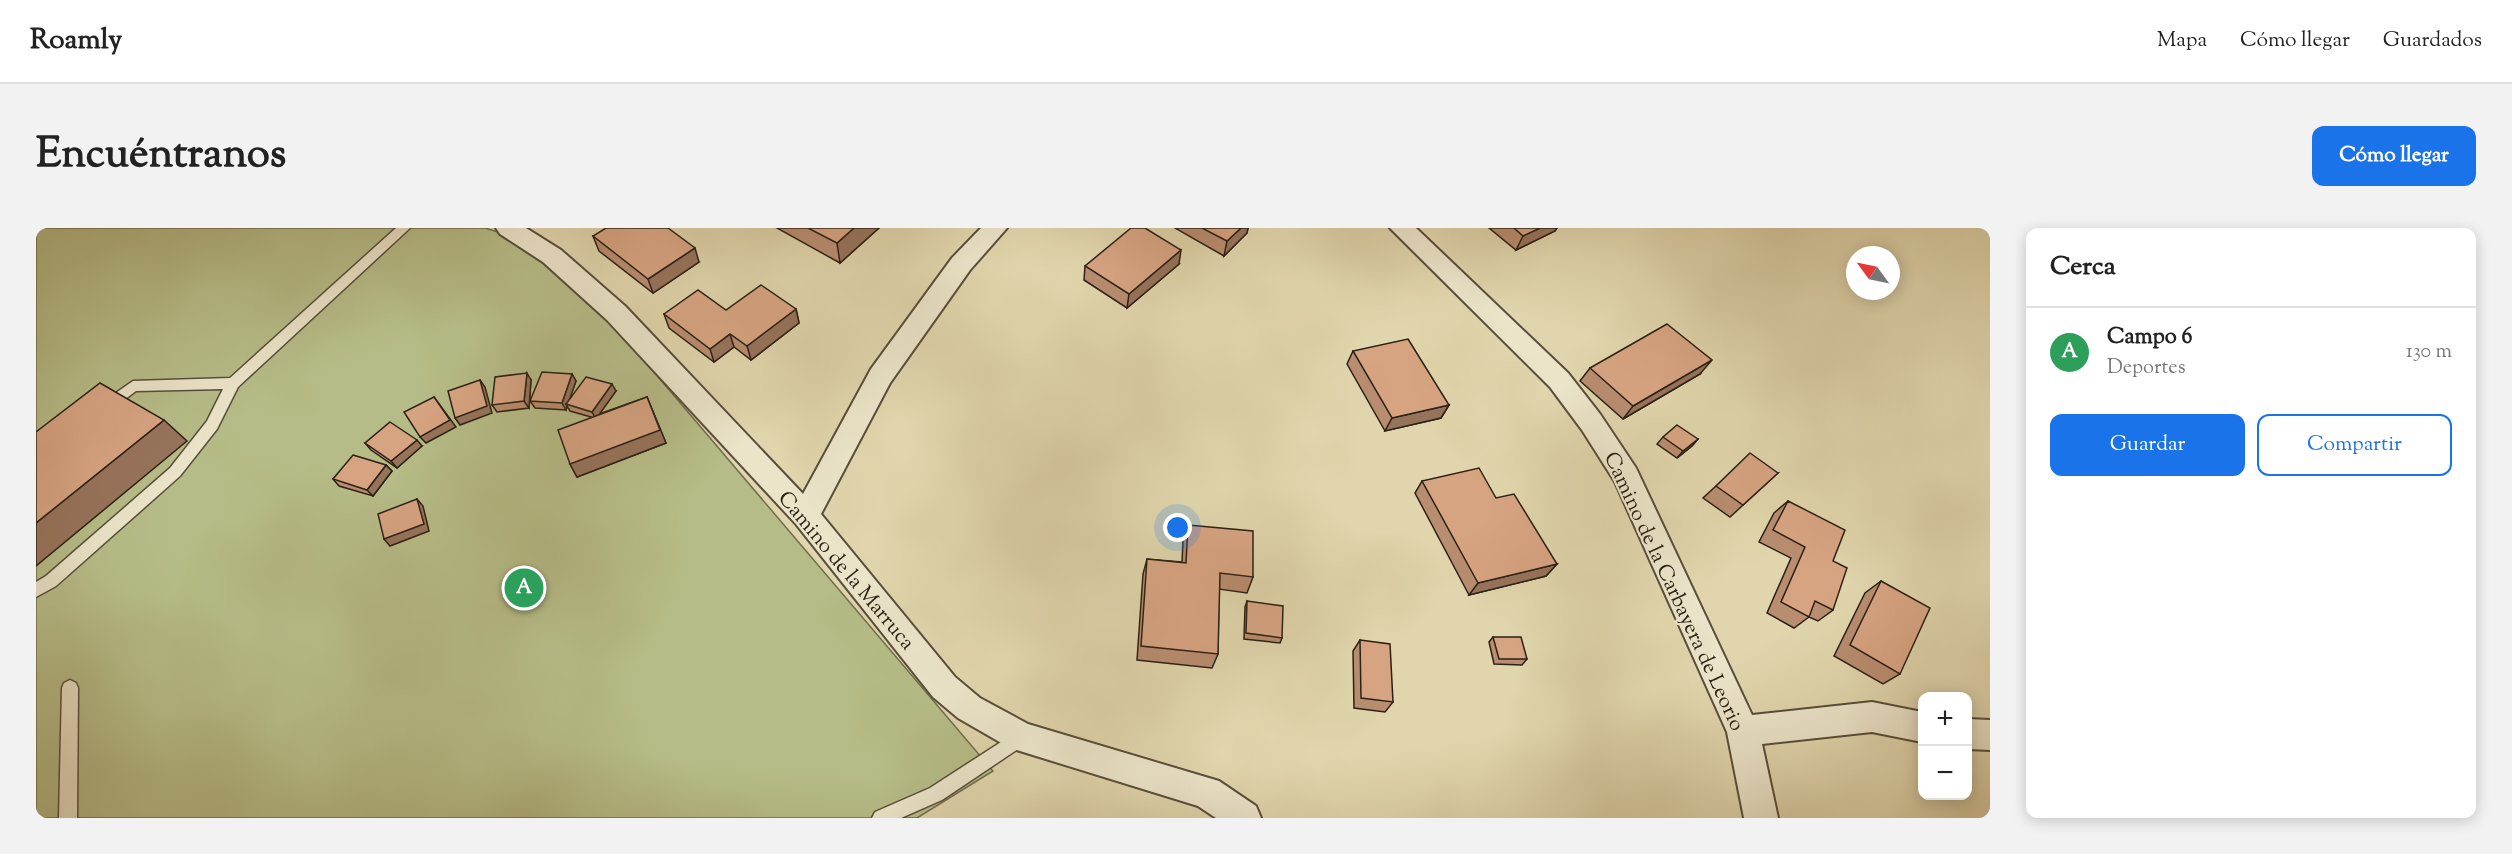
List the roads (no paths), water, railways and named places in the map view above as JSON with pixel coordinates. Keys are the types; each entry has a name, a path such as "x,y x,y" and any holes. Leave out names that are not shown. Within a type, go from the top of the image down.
{"street":[{"name":"Camino de la Marruca","path":"508,228 552,256 616,313 806,516 944,687 969,708 1022,737 1207,792 1244,818"},
{"path":"806,516 880,376 955,272 995,228"},
{"name":"Camino de la Carbayera de Leorio","path":"1402,228 1559,380 1591,422 1626,476 1743,731 1761,818"},
{"path":"1743,731 1872,717 1918,726"},
{"path":"1972,734 1990,735"}],"lane":[{"path":"36,590 51,581 175,472 212,425 232,383 404,228"},
{"path":"98,413 133,386 232,383"},
{"path":"68,818 70,688"},
{"path":"881,818 936,794 1022,737"}],"place":[{"name":"Campo 6","path":"524,588"}]}
